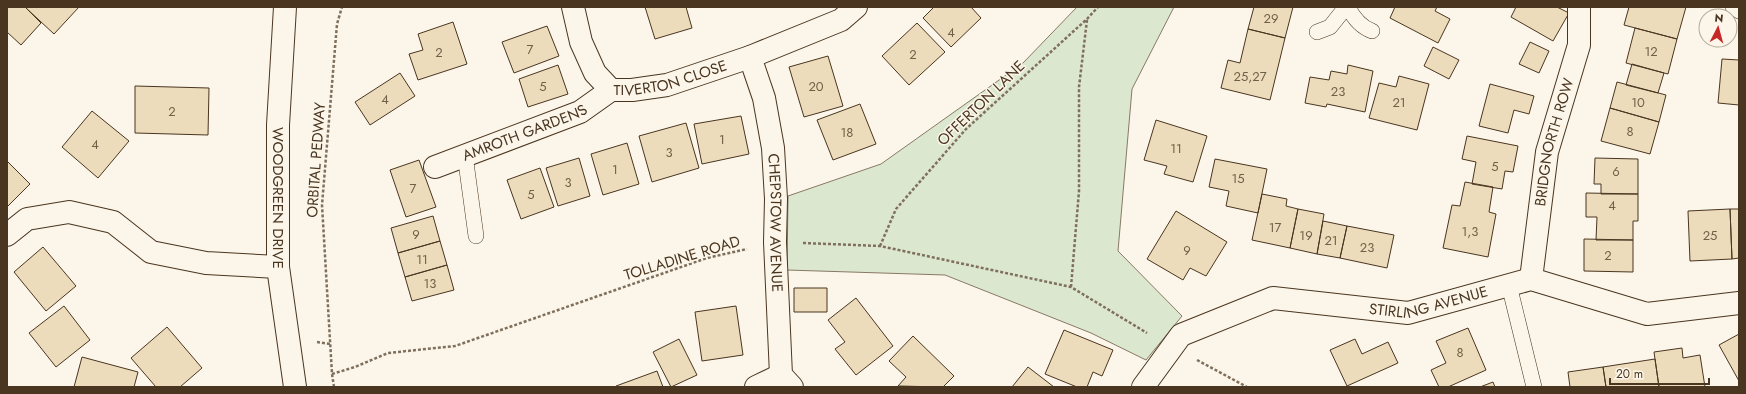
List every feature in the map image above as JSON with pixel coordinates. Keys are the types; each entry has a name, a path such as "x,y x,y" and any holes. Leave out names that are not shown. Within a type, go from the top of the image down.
{"street":[{"name":"WOODGREEN DRIVE","path":"285,7 278,125 278,267 296,387"},
{"name":"TIVERTON CLOSE","path":"573,7 581,42 595,73 611,90 632,90 667,85 750,57 841,20 856,7"},
{"name":"BRIDGNORTH ROW","path":"1532,279 1548,152 1579,45 1579,7"},
{"name":"CHEPSTOW AVENUE","path":"750,57 764,98 772,148 776,199 775,242 786,381"},
{"name":"AMROTH GARDENS","path":"435,167 580,112 611,90"},
{"path":"7,236 27,219 69,212 113,222 151,252 206,264 278,267"},
{"path":"1532,279 1647,314 1739,303"},
{"name":"STIRLING AVENUE","path":"1143,387 1181,335 1272,298 1408,313 1532,279"},
{"path":"756,387 786,381"}],"lane":[{"path":"1317,32 1330,27 1347,7 1352,15 1366,29 1372,31"},
{"path":"1733,7 1739,12"},
{"path":"465,155 476,236"},
{"path":"1509,285 1534,387"}],"path":[{"name":"ORBITAL PEDWAY","path":"334,387 322,205 337,24 342,7"},
{"name":"OFFERTON LANE","path":"880,246 896,209 966,129 1087,20 1098,7"},
{"name":"TOLLADINE ROAD","path":"332,374 355,367 388,353 455,346 707,258 775,242 880,246 1071,287 1079,191 1079,87 1087,20"}],"green space":[{"path":"1077,7 1174,7 1132,89 1118,251 1182,316 1146,360 1091,333 945,275 787,270 788,196 881,164 1023,63"}],"building":[{"path":"7,7 25,7 41,23 21,45 7,32"},
{"path":"25,7 79,7 54,34"},
{"path":"645,7 686,7 692,28 655,39"},
{"path":"934,7 971,7 981,18 951,47 923,18"},
{"path":"1254,7 1293,7 1285,38 1248,29"},
{"path":"1395,7 1437,7 1435,11 1450,19 1438,43 1390,18"},
{"path":"1516,7 1557,7 1569,13 1553,41 1511,17"},
{"path":"1629,7 1686,7 1677,39 1624,25"},
{"path":"453,22 467,64 418,80 409,54 423,50 418,34"},
{"path":"917,23 945,52 909,85 882,56"},
{"path":"547,26 559,56 514,73 502,42"},
{"path":"1635,28 1677,39 1668,74 1626,63"},
{"path":"1248,29 1285,38 1270,100 1221,88 1228,60 1240,63"},
{"path":"1530,42 1549,51 1539,73 1519,64"},
{"path":"1433,47 1459,60 1449,79 1424,66"},
{"path":"828,56 843,106 804,117 789,67"},
{"path":"1722,59 1739,60 1739,105 1718,103"},
{"path":"1632,64 1664,73 1658,93 1626,85"},
{"path":"558,65 568,94 528,107 519,79"},
{"path":"1348,65 1373,71 1365,112 1327,104 1326,107 1305,103 1310,77 1329,80 1331,71 1347,74"},
{"path":"400,73 415,96 370,125 355,102"},
{"path":"1399,76 1429,84 1417,130 1369,118 1379,83 1396,87"},
{"path":"1617,82 1666,95 1659,122 1610,108"},
{"path":"1490,84 1534,96 1529,114 1514,110 1508,133 1479,126"},
{"path":"135,86 209,88 208,135 135,133"},
{"path":"860,104 876,144 833,160 817,120"},
{"path":"1610,108 1659,122 1650,154 1601,141"},
{"path":"92,111 129,141 98,178 62,147"},
{"path":"741,116 749,154 702,164 694,124"},
{"path":"1156,120 1207,136 1193,182 1164,174 1167,166 1144,160"},
{"path":"686,123 699,168 652,182 639,136"},
{"path":"1467,136 1518,146 1513,172 1505,171 1502,189 1472,184 1476,162 1462,159"},
{"path":"627,143 639,184 603,195 591,154"},
{"path":"579,158 590,196 558,206 546,168"},
{"path":"1595,158 1638,159 1638,194 1601,194 1601,184 1594,184"},
{"path":"1215,159 1267,169 1258,213 1226,206 1229,191 1209,187"},
{"path":"419,160 436,207 406,217 390,170"},
{"path":"7,161 30,184 7,207"},
{"path":"540,168 554,207 521,219 507,180"},
{"path":"1465,182 1493,187 1489,212 1496,214 1488,257 1443,248 1452,205 1460,206"},
{"path":"1586,193 1638,194 1638,221 1633,221 1633,240 1596,240 1597,217 1586,217"},
{"path":"1262,194 1287,199 1286,206 1298,209 1290,248 1252,240"},
{"path":"1298,209 1324,214 1317,254 1290,248"},
{"path":"1730,209 1739,209 1739,258 1732,259"},
{"path":"1730,209 1732,259 1690,261 1688,211"},
{"path":"1176,211 1227,242 1206,276 1190,268 1183,280 1147,259"},
{"path":"433,216 440,241 398,253 391,228"},
{"path":"1323,221 1347,226 1340,258 1317,254"},
{"path":"1347,226 1394,235 1387,268 1340,258"},
{"path":"1584,239 1633,240 1633,272 1584,271"},
{"path":"440,241 447,265 405,277 398,253"},
{"path":"43,247 76,286 46,311 14,272"},
{"path":"447,265 454,290 412,301 405,277"},
{"path":"794,288 827,288 827,312 794,312"},
{"path":"856,298 893,346 856,375 835,349 845,342 828,320"},
{"path":"64,306 90,340 56,367 29,333"},
{"path":"736,306 743,355 702,361 695,312"},
{"path":"167,327 202,368 180,387 156,387 131,358"},
{"path":"1468,328 1486,370 1448,387 1439,387 1431,370 1446,363 1436,341"},
{"path":"1064,330 1113,350 1102,376 1093,372 1087,387 1077,387 1045,374"},
{"path":"1739,334 1739,381 1719,345"},
{"path":"913,336 954,376 943,387 898,386 906,377 889,361"},
{"path":"679,339 697,375 671,387 653,352"},
{"path":"1355,339 1362,354 1388,342 1398,363 1347,386 1330,350"},
{"path":"1682,348 1683,358 1700,355 1705,387 1659,387 1654,352"},
{"path":"82,357 138,372 134,387 74,387"},
{"path":"1655,359 1659,387 1606,387 1603,367"},
{"path":"1028,367 1054,387 1012,387"},
{"path":"1603,367 1606,387 1570,387 1568,372"},
{"path":"657,371 663,387 616,387 616,386"},
{"path":"1493,382 1495,387 1480,387"}]}
